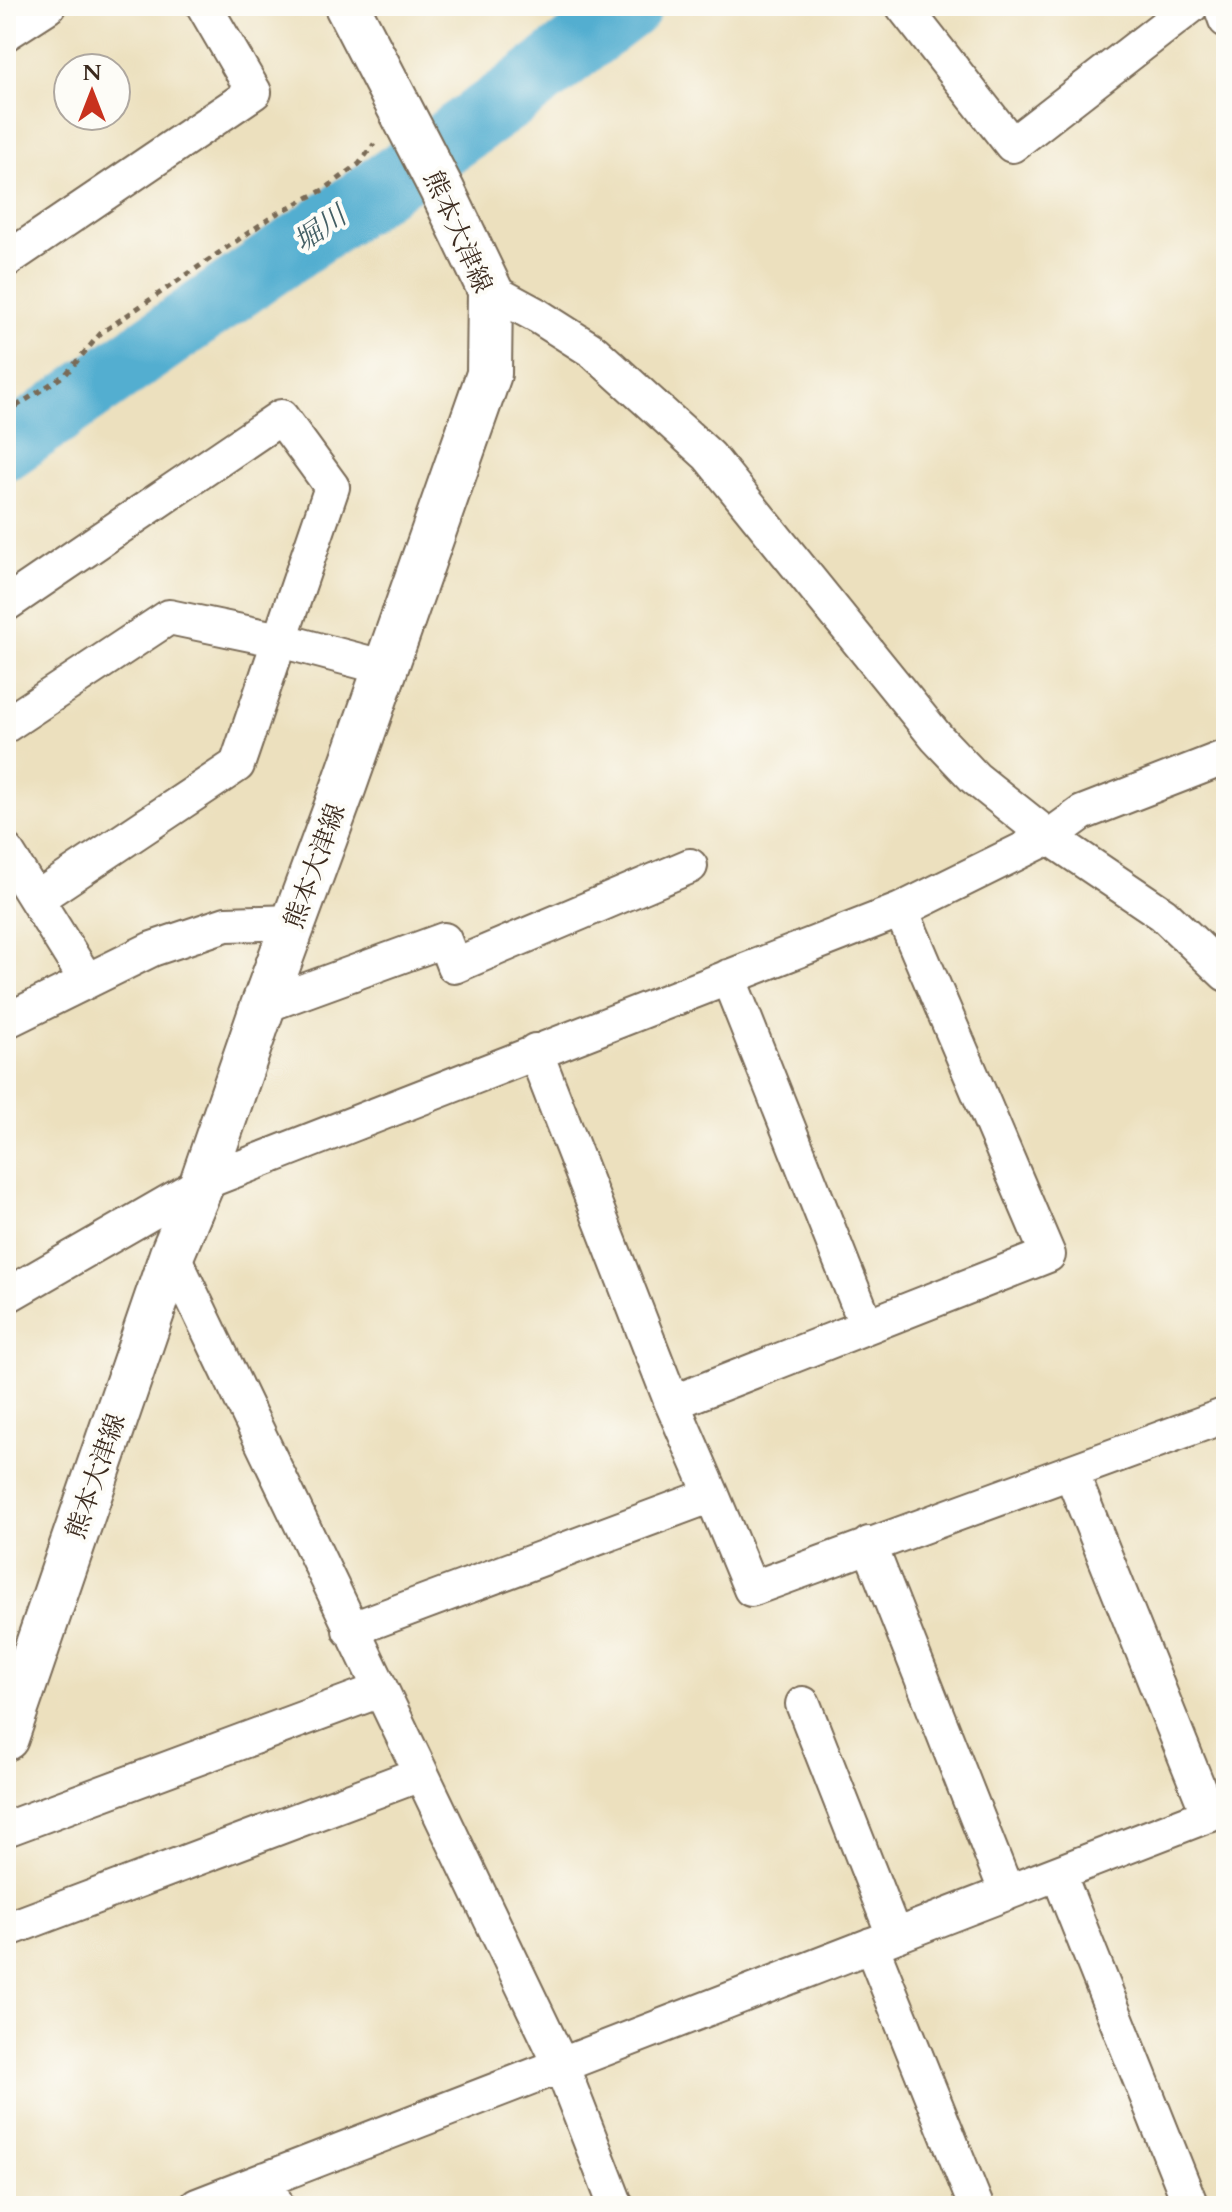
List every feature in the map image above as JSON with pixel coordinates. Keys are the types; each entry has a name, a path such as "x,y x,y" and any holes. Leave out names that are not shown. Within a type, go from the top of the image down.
{"main road":[{"name":"熊本大津線","path":"6,1738 172,1254 202,1183 489,374 490,290 442,190 393,125 347,6"}],"street":[{"path":"6,33 48,6"},
{"path":"6,260 254,92 204,6"},
{"path":"903,6 1012,145 1191,6"},
{"path":"1221,6 1226,20"},
{"path":"490,290 593,351 709,456 937,738 975,778 1049,837 1163,914 1226,974"},
{"path":"6,604 281,417 332,487 237,765 36,899"},
{"path":"6,725 169,617 280,640 386,668"},
{"path":"6,1296 202,1183 901,910 1049,837 1082,813 1226,757"},
{"path":"6,851 87,981"},
{"path":"263,1006 444,940 454,966 690,866"},
{"path":"672,1403 866,1324 1048,1255 901,910"},
{"path":"6,1021 152,949 226,924 295,922"},
{"path":"728,977 866,1324"},
{"path":"535,1051 672,1403 751,1589 1226,1415"},
{"path":"172,1254 561,2065 616,2206"},
{"path":"197,2206 271,2192 561,2065 1217,1811 1071,1472"},
{"path":"350,1630 712,1495"},
{"path":"869,1544 1007,1893"},
{"path":"6,1829 380,1690"},
{"path":"803,1704 976,2206"},
{"path":"6,1930 420,1774"},
{"path":"1058,1873 1191,2206"}],"path":[{"path":"6,413 66,374 101,333 276,214 325,189 359,164 393,125"}],"waterway":[{"name":"堀川","path":"6,448 514,95 630,6"}]}
